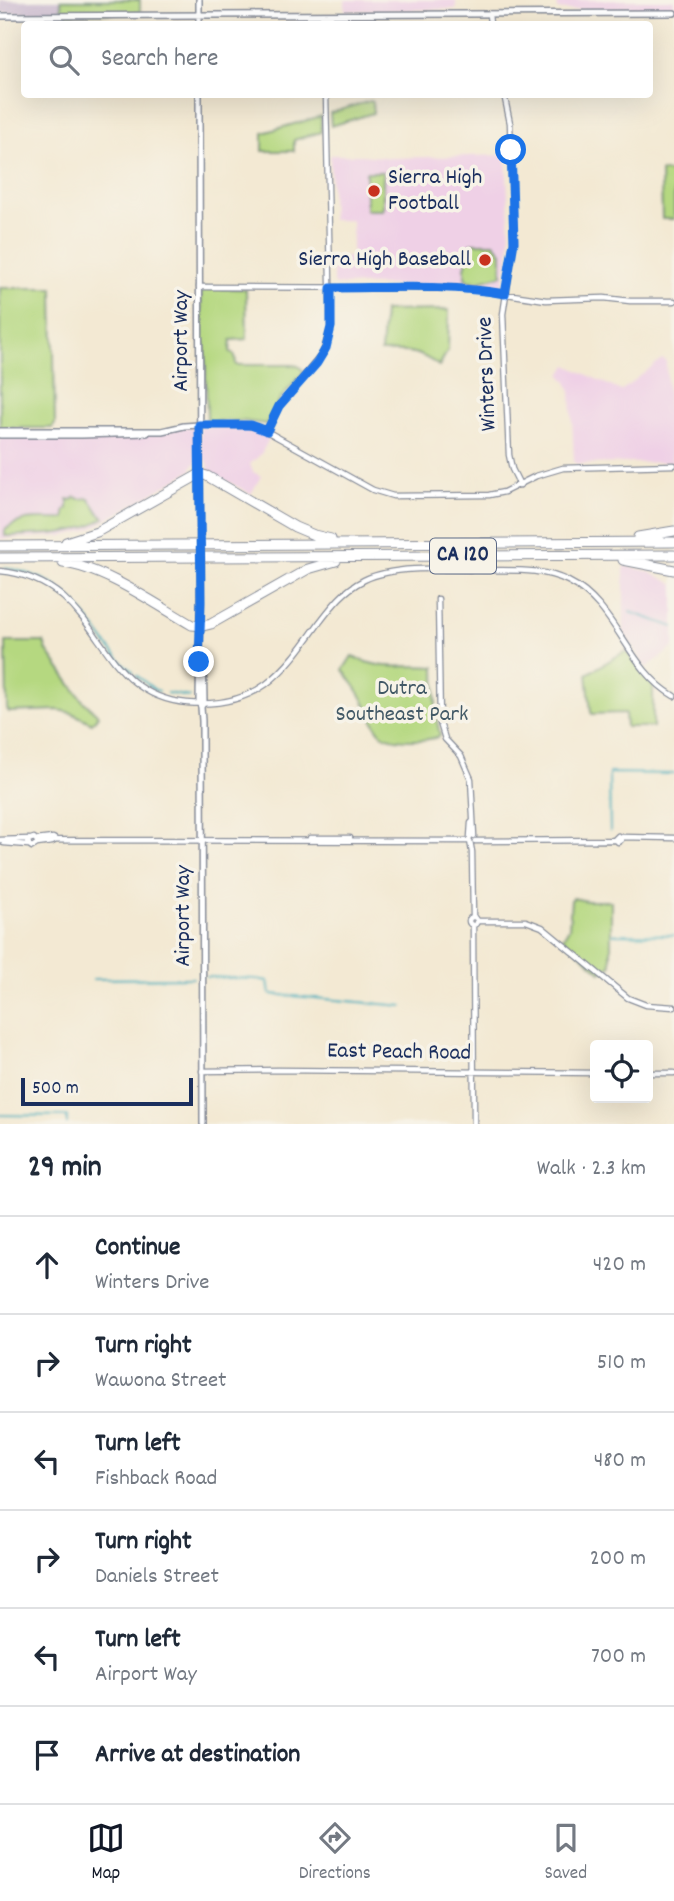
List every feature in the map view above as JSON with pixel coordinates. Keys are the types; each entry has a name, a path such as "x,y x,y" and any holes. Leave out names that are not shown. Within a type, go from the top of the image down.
{"highway":[{"path":"33,546 86,537 200,474 306,532 334,540 377,543"},
{"path":"514,542 623,539 674,531"},
{"name":"CA 120","path":"0,546 674,542"},
{"path":"580,555 674,570"},
{"name":"CA 120","path":"0,558 674,555"},
{"path":"22,558 94,570 201,628 292,577 321,564 380,557"}],"main road":[{"path":"198,0 199,21"},
{"path":"0,16 674,13"},
{"name":"Airport Way","path":"200,98 199,632 203,1124"},
{"path":"0,433 145,433 199,425"}],"street":[{"path":"489,14 490,21"},
{"path":"324,15 324,21"},
{"path":"267,431 279,406 317,363 326,348 331,327 326,98"},
{"name":"Winters Drive","path":"505,98 510,123 514,242 505,294 503,331 509,455 520,485"},
{"path":"199,287 456,288 547,300 604,298 674,301"},
{"path":"199,425 251,425 386,495 489,495 504,492 536,476 563,468 674,465"},
{"path":"0,572 19,574 46,584 62,596 111,658 130,679 145,690 163,698 201,704 247,695 269,683 290,661 333,604 358,583 375,576 389,572 449,569 530,570 555,575 573,583 596,601 650,677 674,696"},
{"path":"438,600 440,723 445,739 461,757 471,779 474,1124"},
{"path":"0,841 29,842 32,838 37,842 674,839"},
{"path":"474,921 526,921 542,926 628,998 646,1005 674,1007"},
{"name":"East Peach Road","path":"202,1071 590,1073"},
{"path":"653,1073 674,1073"}],"shaded area":[{"path":"0,0 61,0 62,14 0,13"},
{"path":"345,0 456,0 456,9 345,11"},
{"path":"557,0 674,0 674,9 557,10"},
{"path":"331,155 393,158 506,155 510,239 502,287 499,290 465,285 335,285 333,258 352,257 352,220 332,220"},
{"path":"662,359 666,361 672,462 574,462 571,392 561,375 567,365 621,391"},
{"path":"197,427 199,459 192,470 85,531 64,536 0,539 0,436 142,434"},
{"path":"200,427 249,427 271,435 261,454 250,464 253,472 261,476 251,494 209,471 208,462 201,459"},
{"path":"624,566 648,571 674,584 674,647 646,668 624,632"}],"green space":[{"path":"61,0 140,0 140,13 62,14"},
{"path":"373,102 373,113 331,126 330,113"},
{"path":"321,116 321,132 294,140 294,151 263,151 263,133"},
{"name":"Sierra High Football","path":"366,172 383,172 383,210 366,210"},
{"path":"661,172 674,172 674,219 662,219"},
{"name":"Sierra High Baseball","path":"471,243 494,243 502,252 502,275 480,281 469,281 465,278"},
{"path":"0,288 53,288 55,424 52,428 0,428"},
{"path":"201,288 246,289 247,339 231,340 230,351 235,356 236,365 292,365 304,371 281,398 266,424 207,419"},
{"path":"449,310 448,350 439,366 412,353 381,352 384,311"},
{"path":"89,498 104,518 69,532 5,536 5,530 19,522 65,519 68,499"},
{"path":"6,642 44,642 47,651 83,701 98,715 92,723 72,713 58,710 9,712"},
{"path":"627,652 653,686 653,727 626,727 625,713 591,712 587,674"},
{"name":"Dutra Southeast Park","path":"352,656 384,666 435,667 436,715 440,736 400,740 380,732 360,694 343,670"},
{"path":"573,898 611,901 611,966 601,972 563,938 569,928"}],"waterway":[{"path":"5,568 37,576 60,590 80,609 115,655 133,672"},
{"path":"630,612 674,627"},
{"path":"136,675 159,691"},
{"path":"167,693 190,697"},
{"path":"610,831 609,773 674,774"},
{"path":"613,934 674,935"},
{"path":"207,977 268,981 270,994 403,1006"},
{"path":"93,979 193,978"},
{"path":"0,1115 67,1116 67,1124"}],"place":[{"name":"Sierra High Football","path":"374,191"},
{"name":"Sierra High Baseball","path":"485,260"}],"route":[{"path":"199,662 199,425 251,425 267,431 279,406 317,363 326,348 331,327 331,288 456,288 505,294 514,242 511,150"}]}
